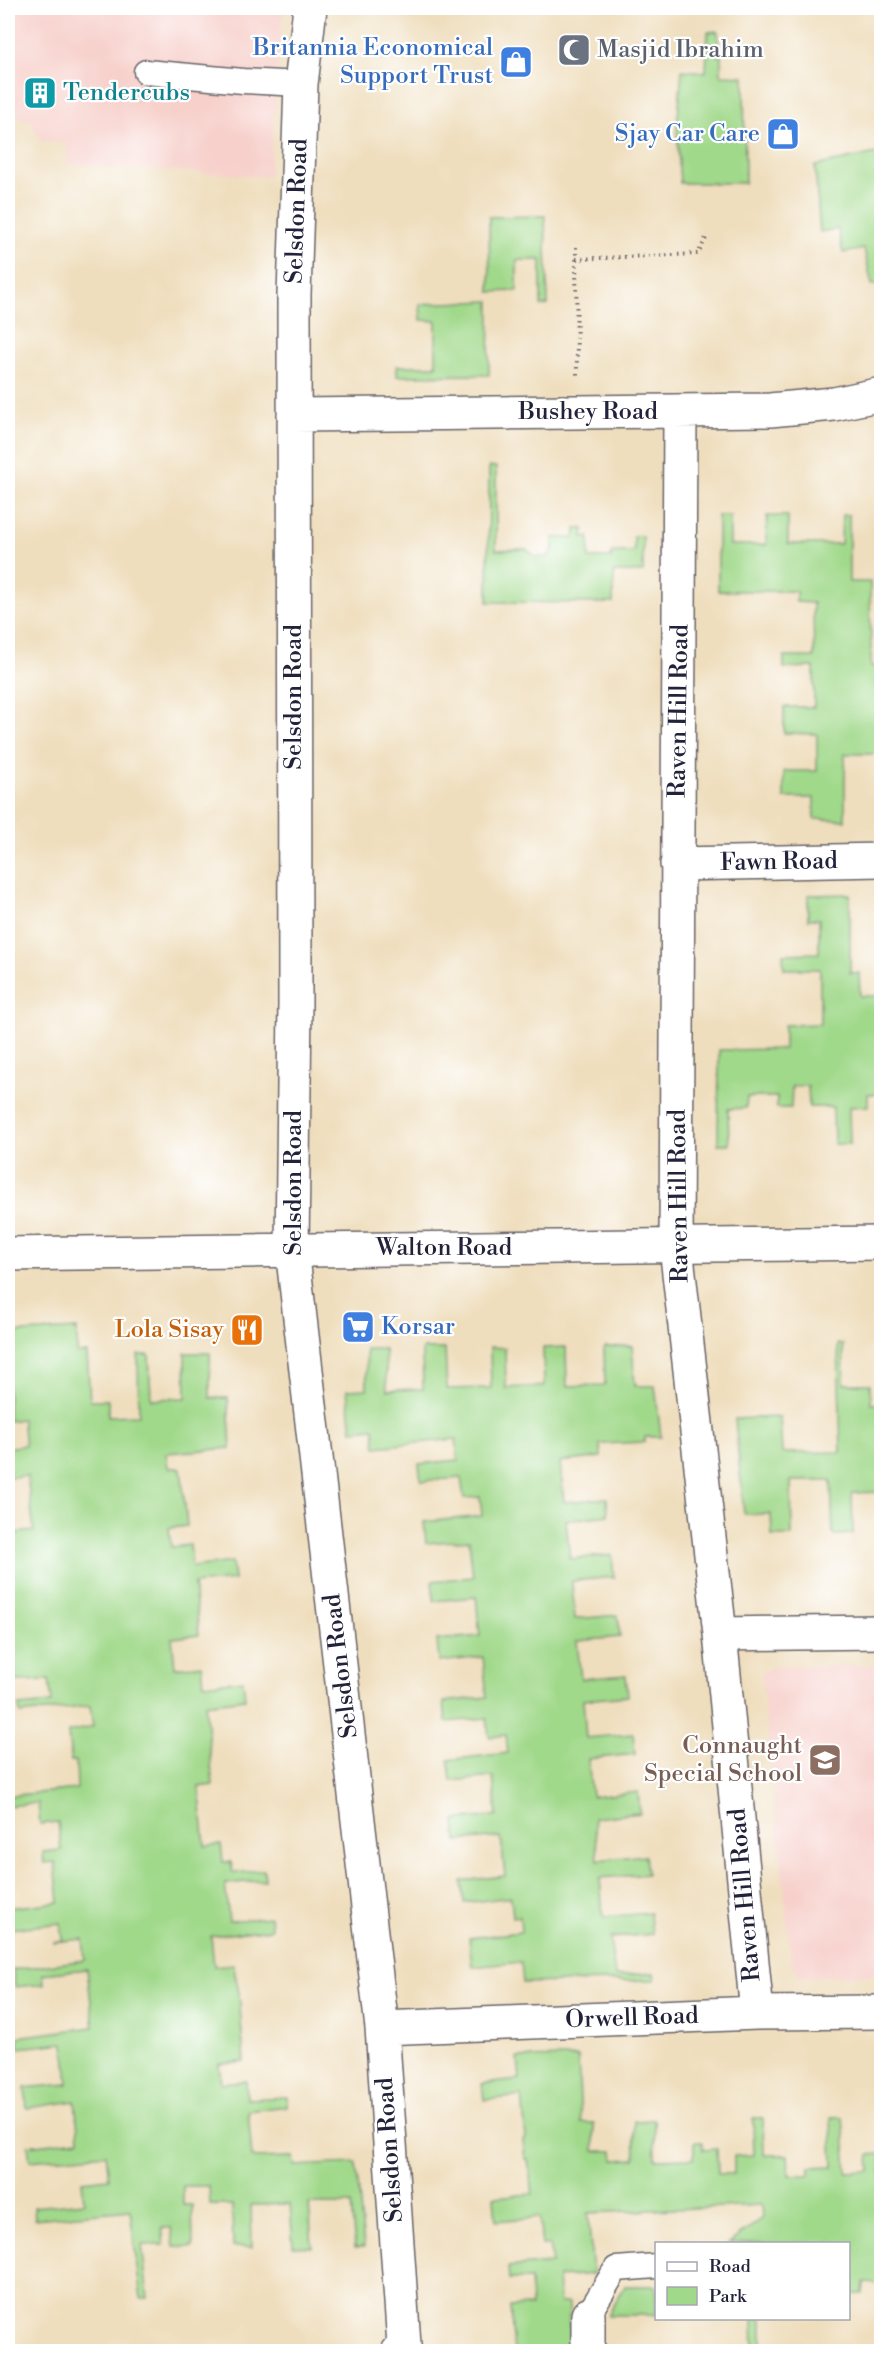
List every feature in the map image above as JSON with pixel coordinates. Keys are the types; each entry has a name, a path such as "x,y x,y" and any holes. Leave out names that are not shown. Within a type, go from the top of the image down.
{"street":[{"name":"Selsdon Road","path":"310,8 301,84 294,295 296,1003 292,1249 382,2028 404,2344 398,2352"},
{"name":"Bushey Road","path":"294,416 780,409 834,404 882,394"},
{"name":"Raven Hill Road","path":"680,412 676,1247 720,1634 756,2013"},
{"name":"Fawn Road","path":"677,864 882,860"},
{"name":"Walton Road","path":"8,1254 882,1243"},
{"path":"720,1634 882,1632"},
{"name":"Orwell Road","path":"382,2028 756,2013 882,2012"},
{"path":"588,2315 588,2352"}],"lane":[{"path":"146,72 301,84"},
{"path":"588,2315 616,2269 655,2266"}],"path":[{"path":"576,259 698,254 706,237"},
{"path":"576,247 578,412"}],"shaded area":[{"path":"8,8 283,8 269,177 67,164 67,143 41,141 30,120 8,116"},
{"name":"Connaught Special School","path":"881,1665 881,1975 802,1977 792,1965 761,1674 772,1667"}],"green space":[{"path":"718,31 721,75 744,76 745,183 680,183 677,128 682,70 706,72 708,32"},
{"path":"881,152 881,283 872,285 864,249 843,253 838,229 820,232 815,166"},
{"path":"545,216 548,305 541,306 541,260 517,260 517,291 490,292 489,217"},
{"path":"490,301 489,375 397,376 397,366 436,366 436,321 421,320 420,304"},
{"path":"489,467 496,467 496,550 526,549 536,557 548,557 553,549 553,538 575,538 576,529 584,529 583,537 589,537 589,558 611,558 612,552 634,552 634,536 643,536 643,572 614,572 613,603 488,602"},
{"path":"842,515 849,515 849,582 870,582 871,666 881,667 880,754 845,754 845,820 814,819 814,798 784,798 784,771 817,771 817,734 784,733 784,707 814,707 814,667 784,668 784,657 814,657 813,603 796,602 796,591 718,591 718,516 730,516 730,545 766,545 767,516 788,516 788,544 841,544"},
{"path":"850,894 850,973 859,973 860,996 881,996 881,1094 868,1094 868,1106 849,1107 850,1144 834,1144 833,1107 809,1107 808,1086 792,1086 791,1108 777,1108 777,1097 747,1097 746,1108 728,1109 729,1144 718,1144 719,1050 784,1049 784,1025 820,1024 820,969 784,969 783,954 819,953 819,919 808,919 808,895"},
{"path":"77,1329 77,1353 87,1353 90,1400 108,1400 108,1416 139,1415 138,1355 149,1355 151,1399 186,1398 185,1353 210,1353 210,1398 228,1398 231,1448 166,1453 168,1468 181,1468 187,1526 169,1528 171,1547 190,1545 192,1567 232,1562 234,1580 194,1584 199,1635 172,1638 175,1668 202,1665 204,1684 243,1680 245,1699 205,1704 213,1785 199,1787 205,1846 221,1844 223,1862 231,1862 233,1873 264,1870 265,1880 225,1884 229,1921 270,1917 271,1929 211,1936 214,1966 233,1964 239,1993 244,2062 219,2064 221,2083 246,2081 247,2099 287,2097 287,2106 248,2111 252,2158 293,2157 294,2166 356,2163 364,2247 355,2247 351,2204 309,2204 312,2247 293,2246 290,2204 251,2205 252,2247 233,2247 232,2205 210,2205 209,2186 183,2186 183,2205 192,2205 193,2247 174,2246 171,2227 162,2227 164,2245 142,2245 148,2298 141,2298 130,2210 35,2219 34,2207 84,2202 82,2181 109,2178 106,2154 30,2161 28,2146 79,2140 75,2101 27,2108 25,2088 68,2084 64,2043 19,2048 18,2037 94,2027 87,1969 43,1974 44,1984 15,1987 13,1970 85,1960 83,1939 53,1942 63,1940 61,1923 9,1929 8,1908 59,1902 55,1862 44,1863 43,1852 61,1850 58,1822 40,1824 38,1803 8,1806 8,1796 77,1789 76,1761 71,1761 68,1732 93,1727 90,1706 20,1714 19,1706 52,1703 49,1680 16,1681 13,1660 8,1660 8,1642 11,1641 8,1608 8,1534 34,1531 27,1476 8,1477 8,1448 25,1445 22,1419 8,1421 8,1333"},
{"path":"838,1344 843,1344 844,1384 870,1384 871,1404 881,1404 881,1492 852,1493 853,1534 833,1535 831,1481 791,1481 792,1536 772,1536 771,1514 744,1514 735,1419 780,1417 782,1453 841,1452"},
{"path":"632,1346 635,1386 655,1386 661,1437 645,1437 645,1442 600,1444 601,1457 560,1462 564,1502 607,1498 608,1515 566,1520 570,1559 612,1555 614,1577 572,1581 575,1619 618,1615 620,1637 577,1641 581,1679 626,1675 628,1696 583,1700 586,1738 633,1734 635,1754 588,1759 592,1797 638,1792 640,1813 594,1818 598,1860 645,1855 647,1874 600,1878 603,1917 650,1913 652,1934 610,1938 615,1976 654,1973 655,1980 523,1983 521,1962 472,1967 469,1938 521,1932 520,1916 513,1917 511,1897 464,1903 462,1881 505,1876 501,1837 457,1841 455,1820 497,1816 493,1777 451,1781 449,1760 508,1753 506,1735 489,1737 487,1718 446,1722 444,1702 487,1697 483,1657 439,1662 437,1640 480,1636 476,1597 434,1601 432,1581 473,1577 469,1540 426,1543 424,1522 482,1516 480,1497 464,1498 461,1478 421,1481 419,1464 458,1460 456,1439 376,1447 374,1428 352,1430 347,1390 367,1389 366,1349 385,1349 387,1390 423,1389 422,1349 445,1349 447,1389 491,1388 490,1347 505,1348 506,1388 544,1386 543,1348 566,1347 567,1386 605,1385 604,1347"},
{"path":"578,2057 581,2123 594,2123 594,2151 613,2151 614,2160 635,2159 634,2121 654,2120 655,2159 694,2158 694,2142 702,2142 703,2150 717,2149 718,2174 734,2174 734,2156 754,2155 753,2118 763,2118 764,2155 788,2155 789,2175 810,2175 810,2167 833,2166 831,2117 843,2117 847,2172 870,2171 869,2155 881,2154 881,2284 864,2283 863,2294 850,2294 850,2242 730,2242 763,2218 762,2205 588,2213 593,2274 558,2277 560,2303 569,2303 569,2351 514,2351 510,2307 531,2306 530,2279 509,2279 508,2267 552,2263 549,2245 542,2245 539,2217 496,2221 494,2197 532,2194 528,2159 525,2159 523,2139 526,2138 522,2096 484,2100 482,2084 520,2080 518,2058"},
{"path":"625,2286 655,2286 655,2315 608,2315"},
{"path":"753,2320 762,2320 762,2351 754,2351"}],"place":[{"name":"Masjid Ibrahim","path":"574,50"},
{"name":"Britannia Economical Support Trust","path":"516,62"},
{"name":"Tendercubs","path":"40,93"},
{"name":"Sjay Car Care","path":"783,134"},
{"name":"Korsar","path":"358,1327"},
{"name":"Lola Sisay","path":"247,1330"},
{"name":"Connaught Special School","path":"825,1760"}]}
